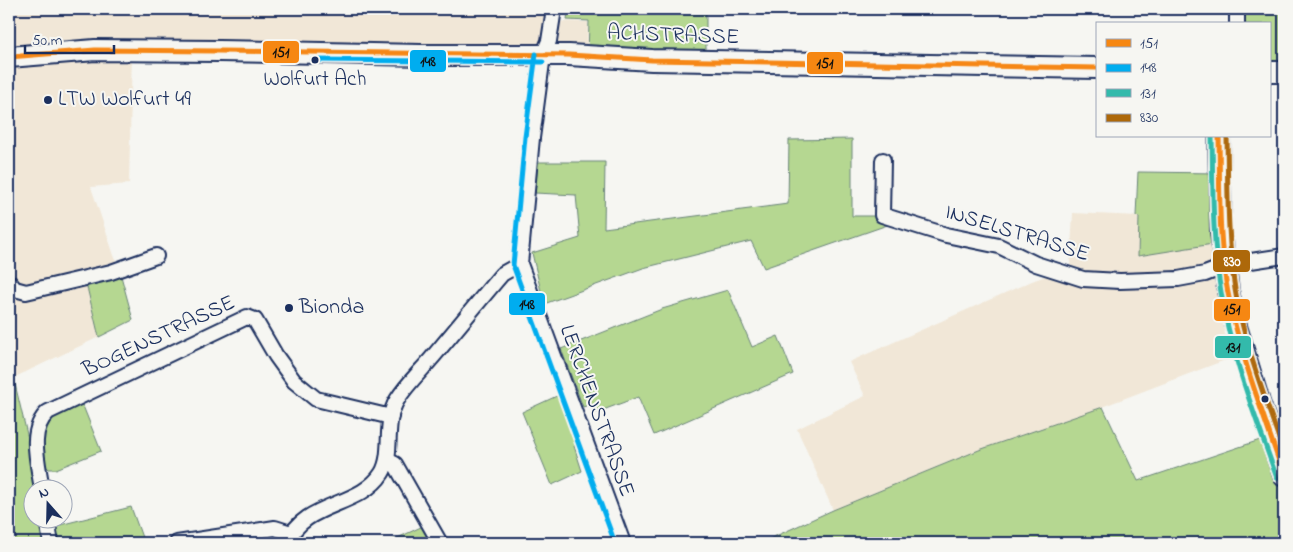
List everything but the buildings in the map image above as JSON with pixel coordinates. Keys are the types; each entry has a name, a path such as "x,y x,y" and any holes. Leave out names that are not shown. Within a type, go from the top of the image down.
{"main road":[{"name":"ACHSTRASSE","path":"9,57 95,50 421,56 543,55 652,60 1096,68"},
{"path":"1270,72 1284,72"},
{"path":"1219,138 1221,232 1235,323 1284,476"}],"street":[{"path":"177,543 275,528 289,538 318,510 367,488 382,473 387,460 390,417 397,400 502,274 520,264 532,138 543,55 549,41 554,9"},
{"path":"1237,9 1237,22"},
{"name":"INSELSTRASSE","path":"883,160 882,215 946,235 999,246 1056,272 1089,279 1120,281 1168,280 1205,274 1225,266 1284,256"},
{"path":"9,282 14,289 26,292 111,272 156,256"},
{"name":"LERCHENSTRASSE","path":"520,264 623,543"},
{"name":"BOGENSTRASSE","path":"41,480 36,432 41,420 48,412 247,317 255,320 276,356 294,381 316,399 390,417"},
{"path":"387,460 396,464 440,543"},
{"path":"49,530 51,543"}],"shaded area":[{"path":"9,9 550,9 549,21 588,22 587,58 132,51 129,184 91,187 121,276 86,283 99,337 13,378 9,359"},
{"path":"1073,213 1139,216 1138,256 1219,243 1241,354 1086,413 979,450 833,510 797,429 865,396 849,362 1032,281 1070,267"}],"green space":[{"path":"568,9 706,9 706,60 588,57 589,21 567,20"},
{"path":"1237,9 1284,9 1284,72 1270,71 1270,22 1237,22"},
{"path":"852,139 852,216 880,216 896,222 764,268 751,241 643,268 544,304 532,253 580,238 576,195 535,193 538,162 605,162 604,228 788,204 789,140"},
{"path":"1138,172 1218,173 1219,243 1138,256 1139,217 1136,216"},
{"path":"121,276 133,320 99,337 86,283"},
{"path":"728,290 752,347 778,336 793,374 654,435 638,397 595,413 592,404 583,407 561,349 662,309"},
{"path":"9,359 31,451 35,480 22,480 22,530 42,530 44,543 9,543"},
{"path":"559,395 577,445 574,446 582,471 552,485 522,412"},
{"path":"81,401 101,451 56,469 49,469 42,462 43,427 51,417"},
{"path":"1103,407 1138,481 1269,437 1284,479 1284,543 768,543 767,540 833,510 979,450"},
{"path":"131,507 144,543 54,543 52,530 72,530 72,522"},
{"path":"423,526 432,543 387,543"}],"transit line":[{"name":"151","path":"9,57 95,50 219,51 569,55 652,60 1096,68"},
{"name":"148","path":"536,54 525,137 513,265 615,543"},
{"name":"148","path":"313,60 543,62"},
{"name":"131","path":"1212,138 1214,234 1225,316 1245,386 1277,478"},
{"name":"151","path":"1219,138 1221,235 1228,293 1246,362 1284,476"},
{"name":"830","path":"1227,138 1229,232 1235,289 1250,352 1284,453"}],"place":[{"name":"Wolfurt Ach","path":"315,60"},
{"name":"LTW Wolfurt 49","path":"48,100"},
{"name":"Bionda","path":"289,308"}]}
